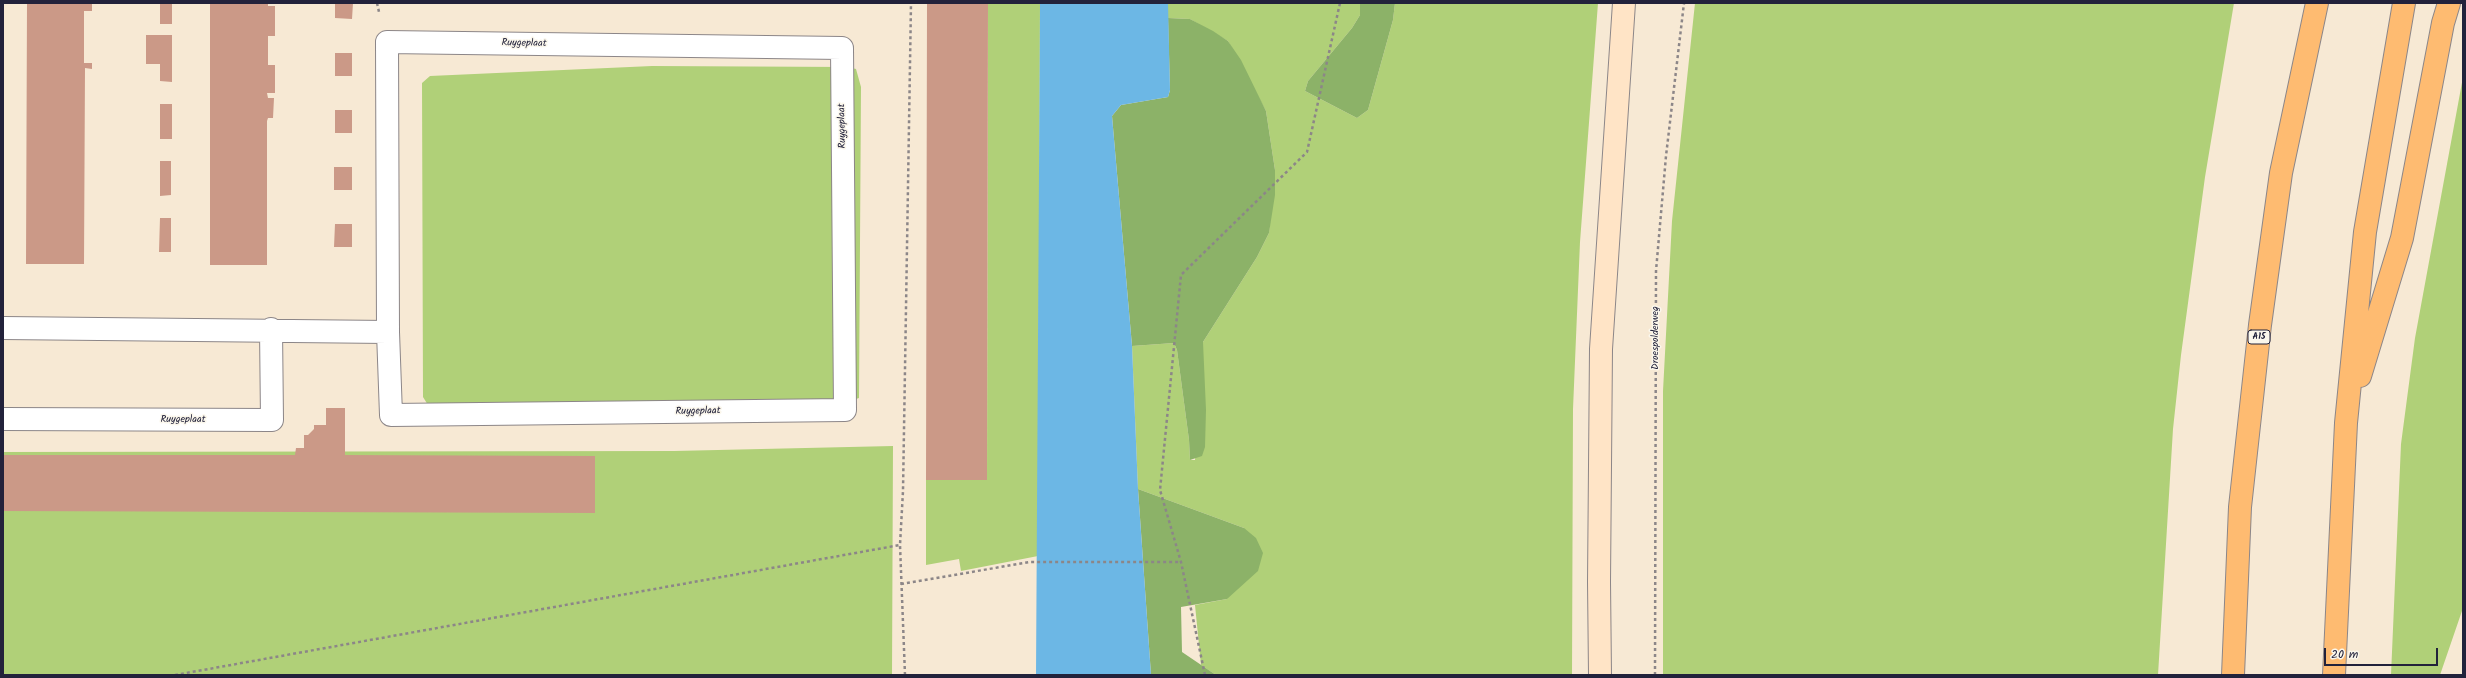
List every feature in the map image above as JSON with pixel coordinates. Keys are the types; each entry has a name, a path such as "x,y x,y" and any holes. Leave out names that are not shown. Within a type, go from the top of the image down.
{"highway":[{"name":"A15","path":"2233,675 2240,507 2260,325 2281,173 2317,3"},
{"path":"2334,675 2346,423 2365,232 2404,3"},
{"path":"2346,423 2402,238 2442,23 2449,3"}],"main road":[{"path":"1600,675 1599,582 1601,349 1624,3"}],"street":[{"name":"Ruygeplaat","path":"387,42 842,48 845,410 391,415 388,332 387,42"},
{"path":"3,328 271,329 388,332"},
{"name":"Ruygeplaat","path":"3,419 272,420 271,329"}],"path":[{"path":"905,675 900,545 903,491 911,3"},
{"path":"1205,675 1181,562 1160,490 1181,275 1307,152 1340,3"},
{"name":"Droespolderweg","path":"1655,675 1656,271 1666,156 1684,3"},
{"path":"175,675 900,545"},
{"path":"901,584 1030,562 1181,562"}],"green space":[{"path":"988,3 1040,3 1038,556 961,571 959,559 926,565 926,480 987,480"},
{"path":"1168,3 1360,3 1360,15 1352,28 1308,81 1305,91 1357,118 1368,110 1393,20 1395,3 1598,3 1580,242 1573,409 1572,675 1216,675 1201,665 1195,605 1227,599 1244,528 1138,489 1132,346 1174,343 1177,350 1189,440 1190,460 1195,460 1203,342 1257,257 1269,233 1275,170 1266,111 1228,41 1190,19 1168,18"},
{"path":"1360,3 1395,3 1393,20 1368,110 1357,118 1305,91 1308,81 1352,28 1360,15"},
{"path":"1695,3 2234,3 2205,177 2181,355 2173,429 2158,675 1663,675 1663,391 1672,221"},
{"path":"1168,18 1190,19 1228,41 1241,60 1266,111 1275,170 1275,195 1269,233 1257,257 1203,342 1206,410 1205,447 1202,456 1190,460 1189,440 1177,350 1174,343 1132,346 1112,116 1121,105 1168,97 1170,90"},
{"path":"652,66 848,67 856,69 861,87 859,398 850,401 428,405 423,397 422,83 430,76"},
{"path":"2463,77 2463,608 2440,675 2391,675 2401,444 2415,338"},
{"path":"893,446 892,675 3,675 3,452 674,451"},
{"path":"1138,489 1244,528 1256,538 1263,553 1258,571 1227,599 1181,607 1182,652 1216,675 1151,675"}],"water":[{"path":"1040,3 1168,3 1170,90 1168,97 1121,105 1112,116 1132,346 1138,489 1151,675 1036,675"}],"building":[{"path":"27,3 92,3 92,11 84,11 84,63 92,63 92,69 85,68 84,264 26,264"},
{"path":"160,3 172,3 172,24 160,24"},
{"path":"210,3 268,3 268,6 275,6 275,36 268,36 268,65 275,65 275,93 267,93 268,98 274,98 273,118 268,118 267,121 267,265 210,265"},
{"path":"335,3 353,3 352,19 335,18"},
{"path":"927,3 988,3 987,480 926,480"},
{"path":"146,35 172,35 172,82 160,81 160,64 146,64"},
{"path":"335,53 352,53 352,76 335,76"},
{"path":"160,104 172,104 172,139 160,139"},
{"path":"335,110 352,110 352,133 335,133"},
{"path":"160,161 171,161 171,195 160,196"},
{"path":"334,167 352,167 352,190 334,190"},
{"path":"160,218 171,218 171,252 159,252"},
{"path":"335,224 352,224 352,247 334,247"},
{"path":"326,408 345,408 345,455 595,456 595,513 3,511 3,455 295,455 296,448 304,448 304,435 308,435 314,429 314,425 326,425"}]}
